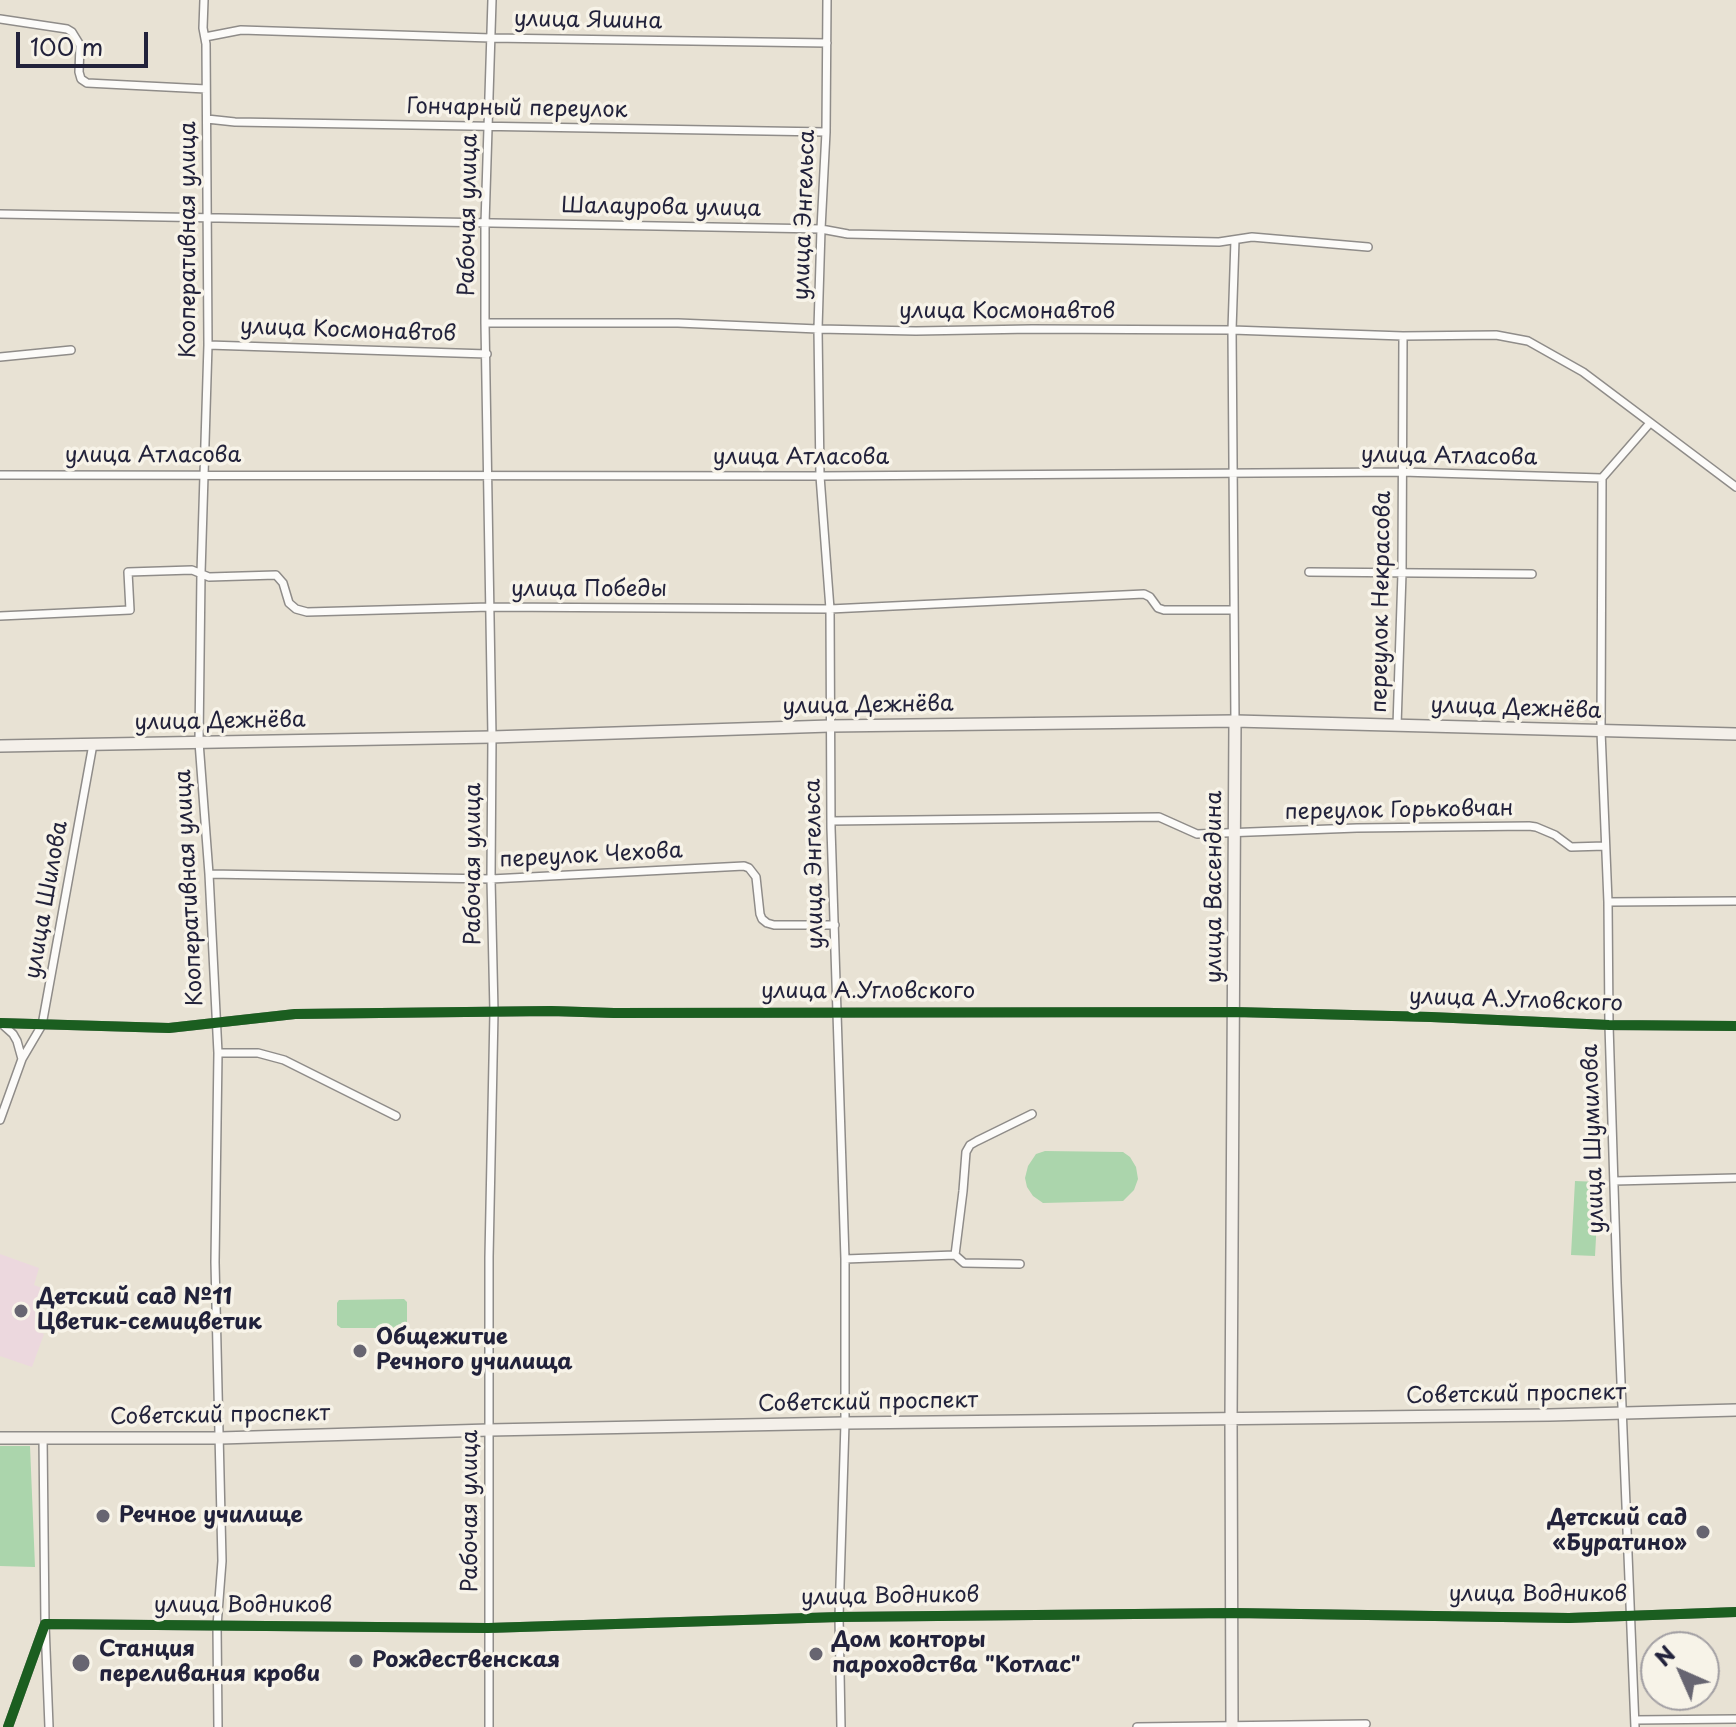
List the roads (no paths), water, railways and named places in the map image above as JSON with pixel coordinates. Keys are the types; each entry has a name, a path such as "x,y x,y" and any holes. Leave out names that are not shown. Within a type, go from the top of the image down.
{"main road":[{"name":"улица Дежнёва","path":"0,746 492,737 830,726 1235,721 1736,734"},
{"name":"улица Васендина","path":"1232,1727 1235,721"},
{"name":"Советский проспект","path":"0,1438 220,1438 845,1423 1231,1420 1736,1410"}],"street":[{"name":"Кооперативная улица","path":"204,0 208,345 199,742 218,1053 215,1262 222,1561 217,1626 218,1727"},
{"name":"Рабочая улица","path":"489,1727 489,1257 494,1012 485,224 492,0"},
{"name":"улица Энгельса","path":"827,0 826,132 818,329 820,476 830,609 831,821 845,1259 845,1423 839,1617 841,1727"},
{"path":"0,19 72,32 80,45 81,79 87,83 206,89"},
{"name":"улица Яшина","path":"205,37 241,30 491,38 827,43"},
{"name":"Гончарный переулок","path":"207,119 235,122 826,132"},
{"name":"Шалаурова улица","path":"0,214 821,229 848,234 1219,242 1252,237 1368,247"},
{"name":"улица Васендина","path":"1235,240 1232,330 1235,721"},
{"name":"улица Космонавтов","path":"485,323 1496,335 1528,341 1583,372 1650,423"},
{"name":"переулок Некрасова","path":"1397,726 1402,573 1403,336"},
{"name":"улица Космонавтов","path":"208,345 487,354"},
{"path":"0,357 71,350"},
{"path":"1602,478 1650,423 1736,487"},
{"name":"улица Атласова","path":"0,475 820,476 1402,472 1602,478"},
{"name":"улица Шумилова","path":"1602,478 1601,731 1614,1181 1635,1724"},
{"name":"улица Победы","path":"0,616 130,610 128,572 192,570 209,577 276,575 283,583 289,603 307,612 490,607 830,609 1144,594 1164,610 1233,610"},
{"path":"1309,572 1532,574"},
{"name":"улица Шилова","path":"0,1120 22,1059 42,1025 93,744"},
{"path":"831,821 1159,817 1197,834 1235,833"},
{"name":"переулок Горьковчан","path":"1235,833 1529,826 1555,835 1571,847 1605,846"},
{"name":"переулок Чехова","path":"209,874 491,879 744,866 756,877 760,914 767,923 835,925"},
{"path":"1608,902 1736,901"},
{"name":"улица А.Угловского","path":"0,1023 169,1028 295,1014 494,1012 1235,1012 1609,1025 1736,1026"},
{"path":"0,1023 13,1034 22,1059"},
{"path":"218,1053 258,1053 284,1060 396,1116"},
{"path":"955,1255 966,1152 970,1145 1032,1114"},
{"path":"1614,1181 1736,1178"},
{"path":"845,1259 955,1255 964,1263 1020,1264"},
{"path":"43,1437 49,1727"},
{"name":"улица Водников","path":"45,1624 488,1628 839,1617 1233,1613 1569,1618 1736,1612"},
{"path":"8,1727 45,1624"},
{"path":"1635,1724 1736,1719"},
{"path":"1137,1727 1366,1724"}],"place":[{"name":"Детский сад №11 Цветик-семицветик","path":"21,1311"},
{"name":"Общежитие Речного училища","path":"360,1351"},
{"name":"Речное училище","path":"103,1516"},
{"name":"Детский сад «Буратино»","path":"1703,1532"},
{"name":"Дом конторы пароходства \"Котлас\"","path":"816,1654"},
{"name":"Рождественская","path":"356,1661"},
{"name":"Станция переливания крови","path":"81,1663"}]}
